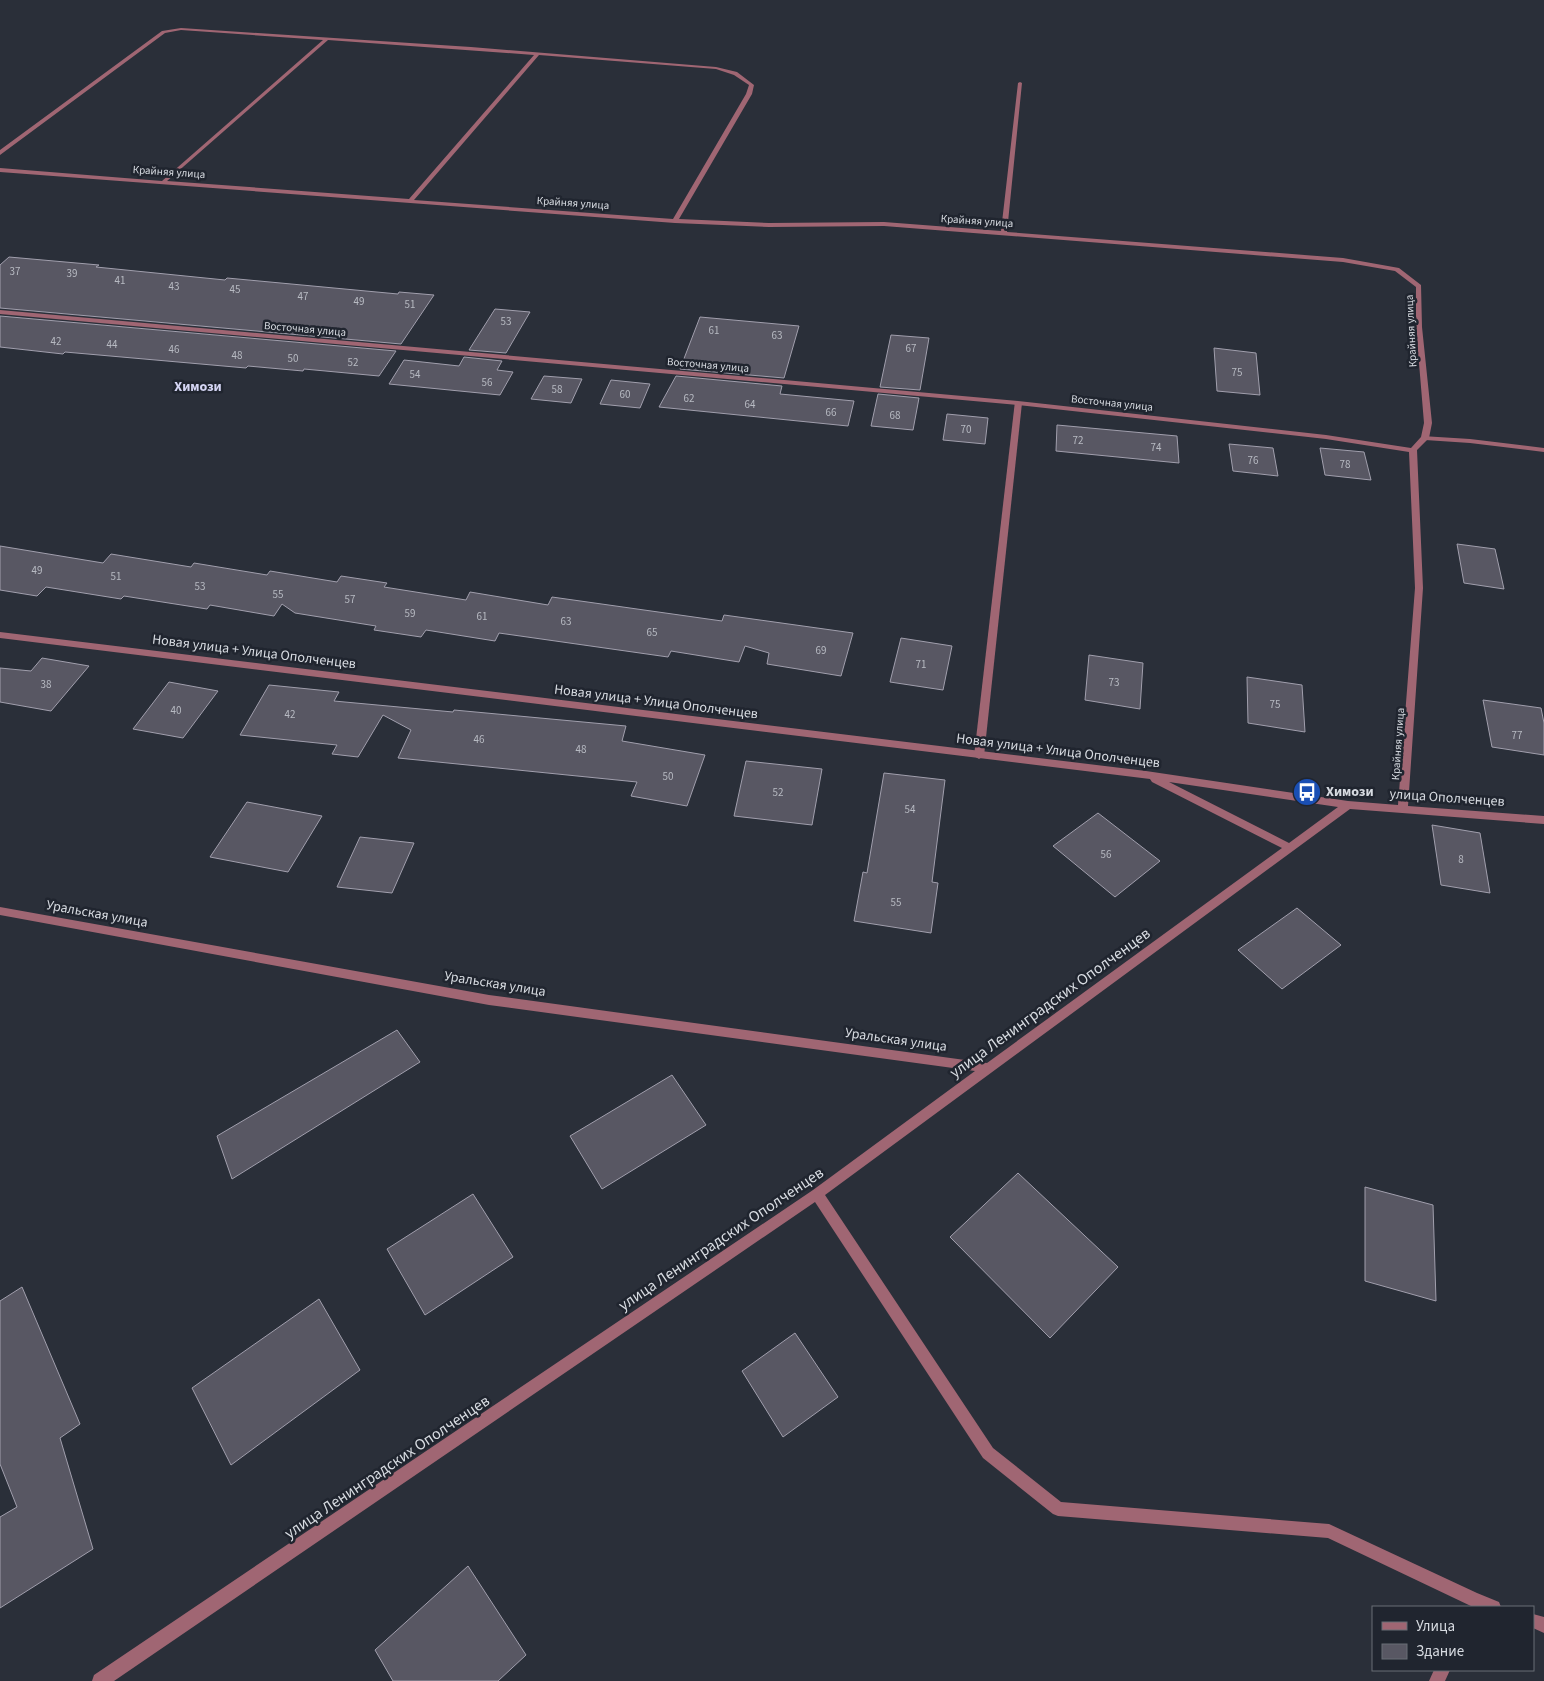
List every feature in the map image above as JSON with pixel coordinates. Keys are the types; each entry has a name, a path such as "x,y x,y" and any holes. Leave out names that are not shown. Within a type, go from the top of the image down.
{"street":[{"path":"0,153 164,32 181,29 538,53 716,68 734,72 744,77 752,85 749,94 675,221"},
{"path":"164,181 326,40"},
{"path":"410,202 538,53"},
{"path":"1004,233 1020,83"},
{"name":"Крайняя улица","path":"0,170 675,221 769,225 884,224 1343,260 1397,269 1419,286 1419,327 1428,423 1425,438"},
{"name":"Восточная улица","path":"0,312 1018,403 1326,436 1413,450"},
{"path":"980,756 1018,403"},
{"path":"1413,450 1425,438 1470,441 1544,450"},
{"name":"Крайняя улица","path":"1403,808 1419,588 1413,450"},
{"name":"Новая улица + Улица Ополченцев","path":"0,635 1146,775 1348,805"},
{"path":"1146,775 1290,848"},
{"name":"улица Ополченцев","path":"1348,805 1544,820"},
{"name":"улица Ленинградских Ополченцев","path":"100,1681 817,1194 1348,805"},
{"name":"Уральская улица","path":"0,911 489,1000 989,1068"},
{"path":"817,1194 988,1453 1058,1509 1329,1532 1472,1604 1487,1606"}],"building":[{"path":"9,257 99,265 96,267 225,280 227,278 398,294 399,292 434,295 401,344 0,308 0,265"},
{"path":"495,309 530,312 506,353 469,350"},
{"path":"0,316 396,351 379,376 304,369 303,371 248,366 246,368 65,352 63,354 0,347"},
{"path":"700,317 799,326 784,378 680,369"},
{"path":"891,335 929,338 920,390 880,387"},
{"path":"1214,348 1256,353 1260,395 1217,391"},
{"path":"464,357 502,361 497,370 513,372 500,395 389,384 404,360 459,366"},
{"path":"544,376 582,379 571,403 531,399"},
{"path":"676,376 782,386 780,394 854,401 848,426 659,407"},
{"path":"611,380 650,384 640,408 600,404"},
{"path":"878,394 919,398 913,430 871,426"},
{"path":"947,414 988,418 985,444 943,440"},
{"path":"1057,425 1177,436 1179,463 1056,451"},
{"path":"1229,444 1273,448 1278,476 1233,471"},
{"path":"1320,448 1364,452 1371,480 1325,475"},
{"path":"1457,544 1495,549 1504,589 1464,583"},
{"path":"0,546 103,563 111,554 191,567 194,563 267,575 270,571 337,582 341,576 387,583 384,587 466,600 470,592 548,605 552,597 722,621 724,615 853,633 841,676 767,664 769,653 745,646 739,662 671,651 668,657 499,633 495,641 426,630 421,637 374,630 376,626 295,613 282,604 274,616 210,605 207,609 124,596 121,599 46,587 37,596 0,590"},
{"path":"901,638 952,646 943,690 890,682"},
{"path":"1089,655 1143,663 1140,709 1085,700"},
{"path":"42,658 89,666 51,711 0,702 0,668 31,671"},
{"path":"1247,677 1302,685 1305,732 1248,723"},
{"path":"169,682 218,691 183,738 133,729"},
{"path":"269,685 339,692 334,701 626,726 622,741 705,755 687,806 631,796 637,782 398,758 411,730 383,715 358,757 332,754 337,745 240,735"},
{"path":"1483,700 1541,708 1544,723 1544,755 1492,747"},
{"path":"746,761 822,769 812,825 734,816"},
{"path":"884,773 945,780 932,882 938,883 931,933 854,921 863,872 867,873"},
{"path":"247,802 322,816 288,872 210,857"},
{"path":"1098,813 1160,861 1115,897 1053,846"},
{"path":"1432,825 1480,833 1490,893 1441,885"},
{"path":"360,837 414,843 392,893 337,887"},
{"path":"1297,908 1341,945 1282,989 1238,950"},
{"path":"397,1030 420,1062 232,1179 217,1136"},
{"path":"672,1075 706,1125 602,1189 570,1136"},
{"path":"1018,1173 1118,1267 1050,1338 950,1237"},
{"path":"1365,1187 1433,1205 1436,1301 1365,1281"},
{"path":"473,1194 513,1257 425,1315 387,1249"},
{"path":"22,1287 80,1424 60,1438 93,1549 0,1608 0,1517 17,1507 0,1464 0,1301"},
{"path":"319,1299 360,1370 231,1465 192,1388"},
{"path":"795,1333 838,1397 783,1437 742,1371"},
{"path":"468,1566 526,1655 498,1681 393,1681 375,1650"}],"place":[{"name":"Химози","path":"1307,792"}],"district":[{"name":"Химози","path":"198,387"}]}
